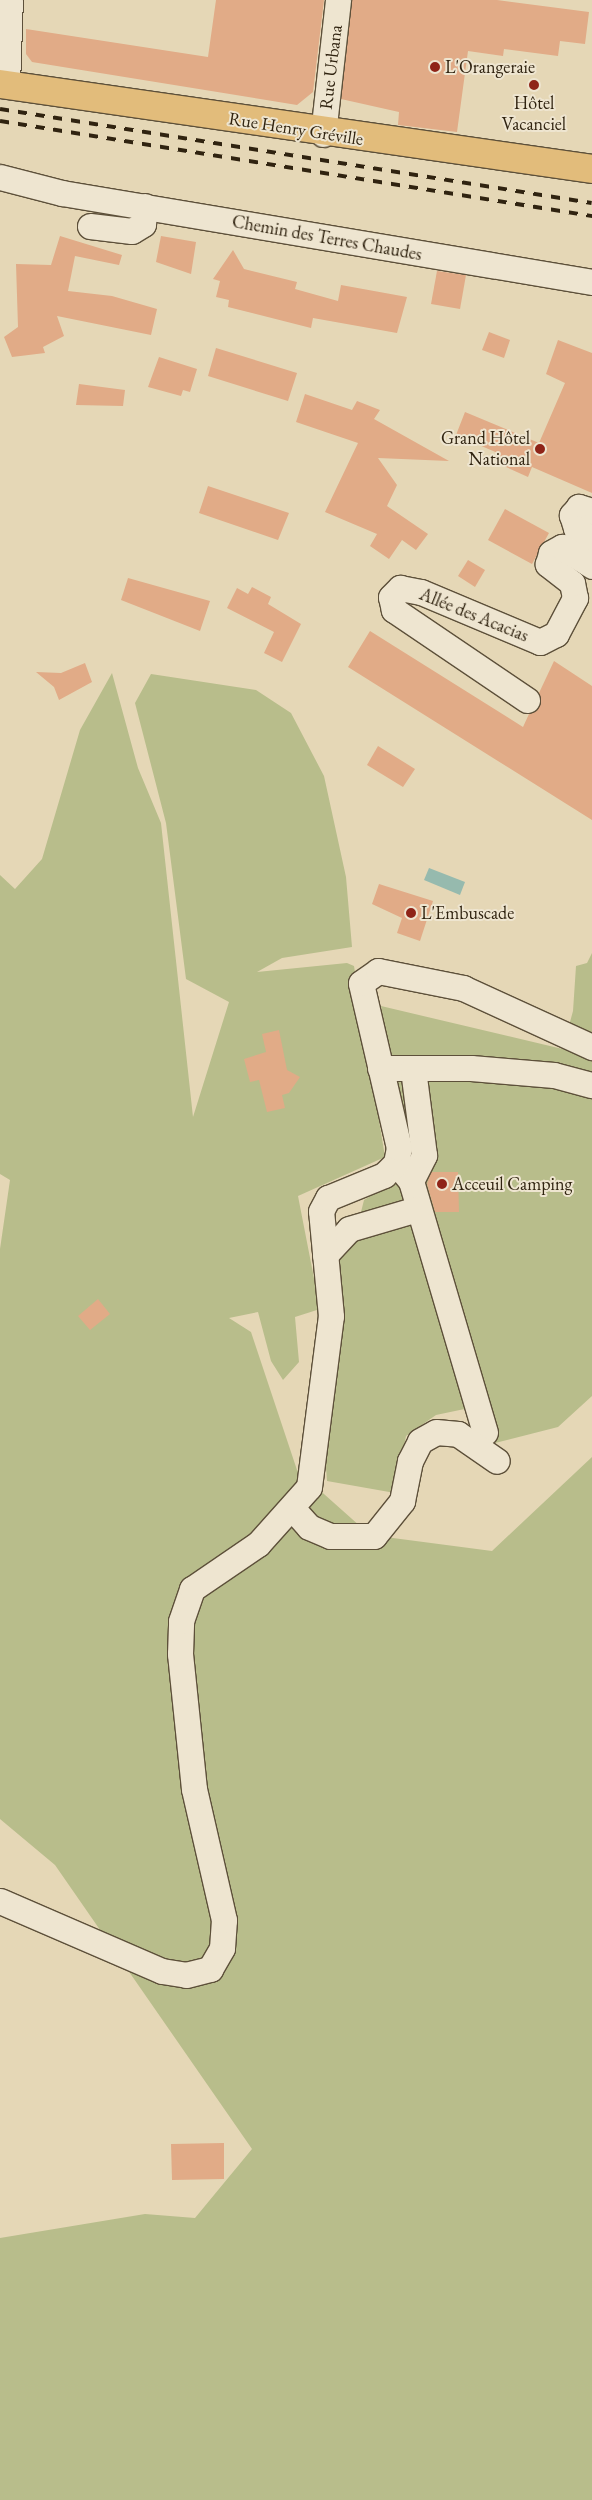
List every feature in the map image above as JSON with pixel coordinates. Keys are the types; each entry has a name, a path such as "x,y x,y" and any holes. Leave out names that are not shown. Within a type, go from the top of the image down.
{"main road":[{"name":"Rue Henry Gréville","path":"4,84 323,134 592,169"}],"street":[{"path":"4,84 10,0"},
{"name":"Rue Urbana","path":"323,134 338,0"},
{"name":"Chemin des Terres Chaudes","path":"0,177 62,193 592,282"},
{"path":"90,226 132,231 143,224 145,206"},
{"path":"586,509 572,515 576,528 592,539"},
{"name":"Allée des Acacias","path":"528,700 394,610 391,598 400,588 421,592 540,642 556,634 575,598 572,583 548,564 551,553 562,546 592,566"},
{"path":"485,1432 417,1209 403,1172 361,982 378,971 463,988 592,1047"},
{"path":"380,1068 471,1068 554,1075 592,1085"},
{"path":"0,1901 162,1971 186,1975 210,1969 222,1948 224,1920 194,1789 180,1654 182,1621 192,1589 258,1544 309,1487 331,1316 321,1211 328,1198 384,1175 403,1172 424,1155 413,1069"},
{"path":"325,1255 349,1229 417,1209"},
{"path":"292,1508 309,1527 330,1536 374,1536 402,1501 410,1462 420,1441 436,1432 458,1434 497,1461"}],"green space":[{"path":"112,673 138,768 161,823 193,1117 229,1002 186,979 166,823 135,703 151,674 256,690 291,713 324,776 346,877 352,947 282,958 257,972 347,963 354,966 385,1157 298,1196 320,1309 295,1317 299,1362 283,1380 271,1361 258,1312 229,1318 251,1332 297,1470 370,1535 492,1551 592,1457 592,2500 0,2500 0,2238 145,2214 195,2218 252,2149 55,1865 0,1819 0,1249 10,1180 0,1174 0,875 15,889 42,859 80,730"},
{"path":"592,953 592,1040 567,1033 573,1011 576,966 587,963"},
{"path":"381,1006 592,1056 592,1396 558,1427 487,1445 474,1407 436,1415 406,1436 395,1493 327,1481 324,1438 331,1268 344,1246 366,1236 361,1212 364,1200 406,1174"}],"water":[{"path":"429,868 465,882 460,895 424,880"}],"building":[{"path":"216,0 324,0 313,92 297,105 32,62 26,54 26,29 208,57"},
{"name":"L'Orangeraie","path":"352,0 497,0 589,12 585,44 560,41 558,56 504,49 503,56 468,51 457,132 398,125 399,112 341,99"},
{"path":"60,236 122,255 119,265 75,256 68,291 112,296 157,309 151,335 57,316 64,336 43,347 45,353 12,357 4,337 18,327 16,264 51,265"},
{"path":"161,236 196,242 191,274 156,262"},
{"path":"233,250 244,269 297,282 295,289 338,301 341,285 407,297 397,333 313,318 311,328 228,307 229,300 216,297 220,281 213,279"},
{"path":"437,271 466,275 460,309 431,304"},
{"path":"489,332 510,340 504,358 482,350"},
{"name":"Grand Hôtel National","path":"558,340 592,353 592,493 532,467 528,477 497,463 500,454 456,435 465,412 539,443 565,383 546,374"},
{"path":"216,348 297,373 288,401 208,376"},
{"path":"159,357 197,369 190,392 183,390 181,396 148,387"},
{"path":"79,384 125,390 123,406 76,405"},
{"path":"305,394 352,410 357,401 380,410 374,419 449,461 378,458 397,485 387,506 428,534 416,550 402,540 389,559 370,546 377,534 325,512 358,443 296,422"},
{"path":"208,486 289,513 278,540 199,513"},
{"path":"505,509 549,533 532,564 488,540"},
{"path":"468,560 485,570 475,587 458,576"},
{"path":"128,578 210,601 200,631 121,600"},
{"path":"252,587 271,597 268,604 301,624 282,662 264,653 274,632 227,608 237,588 248,594"},
{"path":"370,631 523,727 529,714 539,708 539,693 554,661 592,686 592,820 348,667"},
{"path":"85,663 92,682 59,700 54,687 36,672 61,673"},
{"path":"378,746 415,769 403,787 367,765"},
{"name":"L'Embuscade","path":"379,884 433,901 420,941 397,933 402,918 372,904"},
{"path":"279,1030 287,1070 300,1077 289,1093 282,1095 285,1108 267,1112 259,1080 250,1082 244,1059 266,1052 262,1034"},
{"name":"Acceuil Camping","path":"431,1172 458,1172 459,1212 435,1212 427,1184"},
{"path":"98,1299 110,1314 90,1330 78,1316"},
{"path":"224,2143 224,2179 172,2180 171,2144"}],"railway":[{"path":"0,109 592,203"},
{"path":"0,121 592,216"}],"place":[{"name":"L'Orangeraie","path":"435,67"},
{"name":"Hôtel Vacanciel","path":"534,85"},
{"name":"Grand Hôtel National","path":"540,449"},
{"name":"L'Embuscade","path":"411,913"},
{"name":"Acceuil Camping","path":"442,1184"}]}
